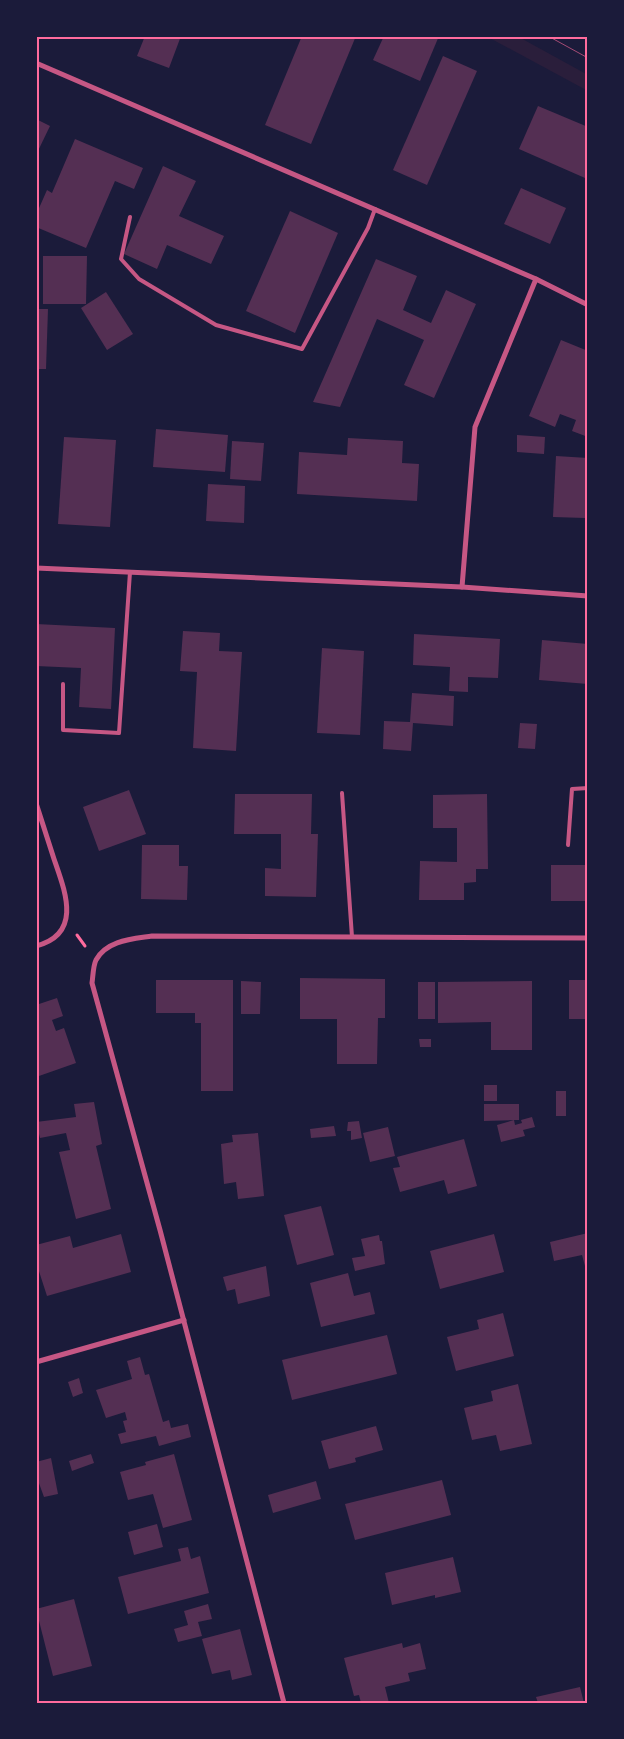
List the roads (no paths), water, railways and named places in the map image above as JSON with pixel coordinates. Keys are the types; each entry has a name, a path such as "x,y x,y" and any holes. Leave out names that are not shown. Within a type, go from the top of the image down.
{"street":[{"path":"36,63 536,279 588,305"},
{"path":"462,587 475,427 536,279"},
{"path":"36,568 462,587 588,596"},
{"path":"36,803 68,900 66,919 57,936 36,946"},
{"path":"284,1703 184,1320 92,983 95,961 106,948 125,940 152,936 588,938"},
{"path":"36,1362 184,1320"}],"lane":[{"path":"130,217 121,259 139,279 216,325 302,349 368,228 375,209"},
{"path":"63,684 63,730 119,732 130,572"},
{"path":"568,845 572,789 588,788"},
{"path":"342,793 352,937"}],"tram line":[{"path":"548,36 588,58"}]}
